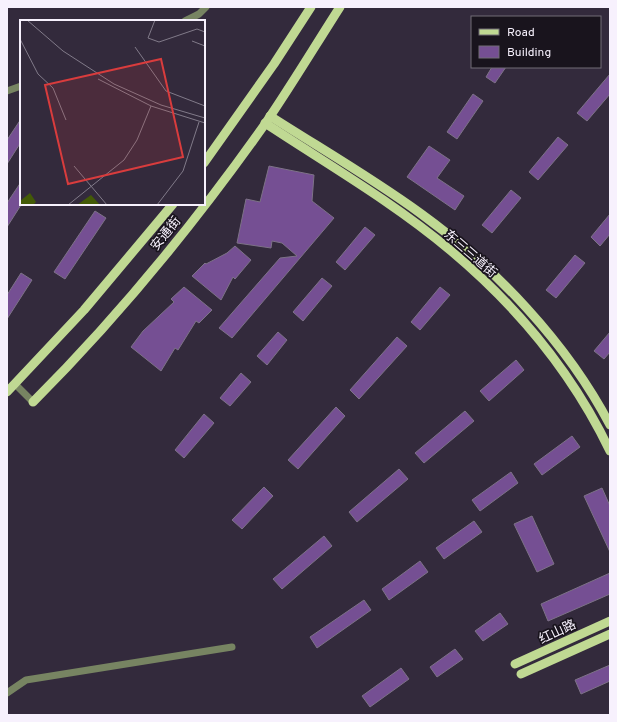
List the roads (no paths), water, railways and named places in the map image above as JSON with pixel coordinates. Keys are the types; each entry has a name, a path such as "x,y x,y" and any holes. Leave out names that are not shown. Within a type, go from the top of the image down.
{"main road":[{"path":"205,162 274,64 311,7"},
{"name":"安通街","path":"33,402 76,359 206,204 268,119 340,7"},
{"name":"东三三道街","path":"268,119 420,213 451,236 484,267 557,344 587,384 610,425"},
{"name":"东三三道街","path":"268,119 416,223 449,249 481,278 536,334 568,377 610,451"},
{"name":"安通街","path":"7,392 84,310 172,205"},
{"name":"红山路","path":"516,664 610,621"},
{"name":"红山路","path":"521,674 610,634"}],"street":[{"path":"187,20 199,14 206,7"},
{"path":"7,91 20,86"},
{"path":"15,384 33,402"},
{"path":"7,693 26,680 232,647"}]}
